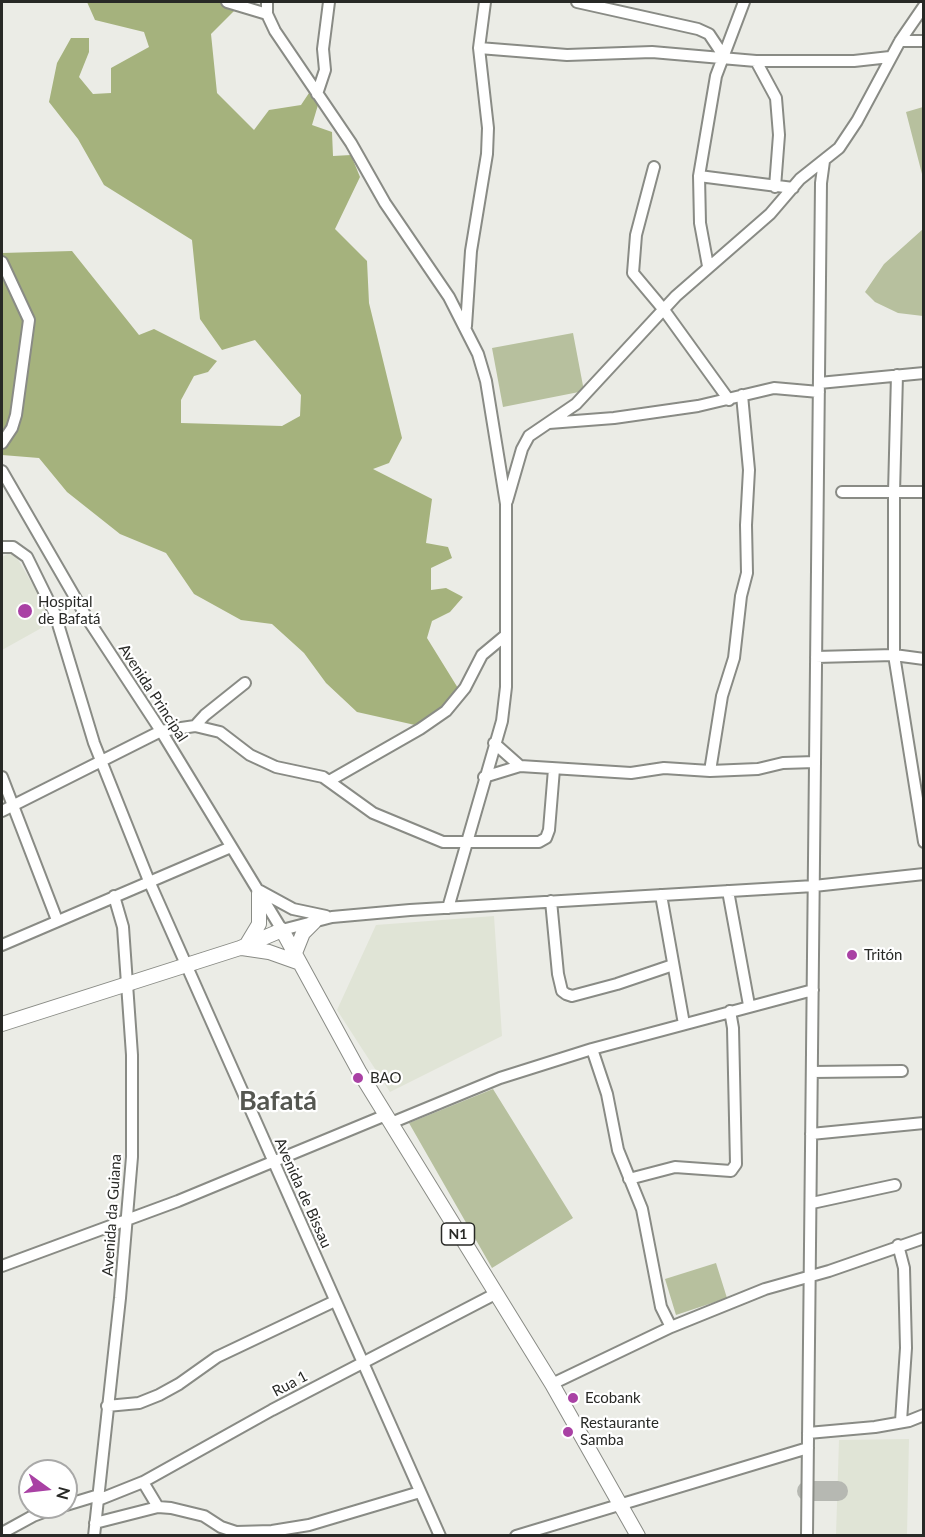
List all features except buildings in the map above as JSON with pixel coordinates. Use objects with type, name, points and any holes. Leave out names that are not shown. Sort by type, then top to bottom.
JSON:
[{"type":"main road","points":[[243,946],[259,924],[258,891]]},
{"type":"main road","points":[[243,946],[297,958],[303,933],[314,922]]},
{"type":"main road","points":[[2,1024],[243,946],[282,930]]},
{"type":"main road","name":"N1","points":[[282,930],[339,1036],[552,1384],[638,1536]]},
{"type":"street","points":[[227,2],[267,14]]},
{"type":"street","points":[[267,2],[267,14],[275,31],[351,143],[385,203],[440,282],[466,328],[486,381],[506,504],[505,708],[448,908]]},
{"type":"street","points":[[317,94],[326,70],[323,49],[329,2]]},
{"type":"street","points":[[466,328],[471,251],[482,196],[487,147],[479,48],[485,2]]},
{"type":"street","points":[[577,2],[698,29],[709,34],[722,57]]},
{"type":"street","points":[[708,266],[700,223],[699,176],[709,112],[722,57],[744,2]]},
{"type":"street","points":[[506,504],[522,449],[529,436],[576,404],[593,388],[622,353],[708,266],[770,214],[793,188],[824,161],[851,132],[890,57],[924,6]]},
{"type":"street","points":[[900,41],[924,41]]},
{"type":"street","points":[[479,48],[567,55],[652,52],[756,61],[854,61],[890,57]]},
{"type":"street","points":[[756,61],[776,98],[779,135],[775,187]]},
{"type":"street","points":[[807,1536],[819,388],[824,161]]},
{"type":"street","points":[[654,167],[636,235],[633,273],[664,310],[729,400]]},
{"type":"street","points":[[699,176],[793,188]]},
{"type":"street","points":[[2,262],[23,302],[29,320],[16,415],[12,428],[2,443]]},
{"type":"street","points":[[546,423],[614,418],[729,400],[774,388],[819,388],[897,375],[924,373]]},
{"type":"street","points":[[897,375],[894,655],[924,842]]},
{"type":"street","points":[[710,771],[722,696],[734,658],[747,573],[746,525],[749,470],[742,395]]},
{"type":"street","name":"Avenida Principal","points":[[2,471],[87,618],[161,731],[282,930]]},
{"type":"street","points":[[842,492],[924,492]]},
{"type":"street","points":[[2,495],[17,498]]},
{"type":"street","name":"Avenida de Bissau","points":[[2,547],[13,547],[27,557],[55,614],[74,683],[101,761],[150,881],[440,1536]]},
{"type":"street","points":[[329,781],[420,729],[446,711],[465,688],[482,656],[506,635]]},
{"type":"street","points":[[816,657],[894,655],[924,659]]},
{"type":"street","points":[[195,726],[205,715],[245,683]]},
{"type":"street","points":[[7,809],[161,731],[195,726],[220,732],[250,755],[276,767],[329,781],[358,803],[391,822],[443,842],[539,842],[546,838],[554,769]]},
{"type":"street","points":[[494,743],[520,766]]},
{"type":"street","points":[[484,777],[520,766],[602,773],[631,773],[664,768],[710,771],[758,769],[783,763],[815,762]]},
{"type":"street","points":[[2,777],[7,809],[57,920]]},
{"type":"street","points":[[2,945],[231,847]]},
{"type":"street","points":[[282,930],[332,917],[551,901],[814,886],[924,874]]},
{"type":"street","points":[[258,891],[292,909],[332,917]]},
{"type":"street","points":[[728,891],[749,1005]]},
{"type":"street","points":[[660,895],[684,1024]]},
{"type":"street","name":"Avenida da Guiana","points":[[94,1536],[128,1219],[133,1129],[132,1055],[123,927],[114,896]]},
{"type":"street","points":[[551,901],[558,974],[562,991],[566,994],[572,996],[617,984],[673,964]]},
{"type":"street","points":[[2,1266],[178,1201],[273,1160],[500,1078],[592,1048],[813,990]]},
{"type":"street","points":[[629,1179],[675,1167],[730,1171],[736,1164],[733,1028],[730,1011]]},
{"type":"street","points":[[592,1048],[607,1095],[618,1150],[642,1209],[661,1307],[671,1327]]},
{"type":"street","points":[[812,1072],[902,1071]]},
{"type":"street","points":[[811,1134],[924,1123]]},
{"type":"street","points":[[812,1203],[895,1185]]},
{"type":"street","points":[[552,1384],[671,1327],[781,1283],[810,1276],[924,1238]]},
{"type":"street","points":[[898,1245],[903,1268],[906,1348],[901,1421]]},
{"type":"street","name":"Rua 1","points":[[78,1501],[143,1482],[183,1458],[495,1294]]},
{"type":"street","points":[[107,1406],[139,1403],[159,1395],[180,1384],[217,1357],[335,1301]]},
{"type":"street","points":[[808,1433],[857,1430],[909,1421],[924,1415]]},
{"type":"street","points":[[516,1536],[620,1502],[808,1448]]},
{"type":"street","points":[[143,1482],[158,1507]]},
{"type":"street","points":[[95,1523],[158,1507],[194,1513],[221,1527],[249,1533],[309,1525],[420,1492]]},
{"type":"street","points":[[2,1533],[28,1519]]},
{"type":"shaded area","name":"Hospital de Bafatá","points":[[13,551],[54,621],[2,650],[2,557]]},
{"type":"shaded area","points":[[494,916],[502,1036],[390,1092],[337,1010],[376,925]]},
{"type":"shaded area","points":[[909,1439],[907,1535],[836,1535],[839,1440]]},
{"type":"green space","points":[[87,2],[231,2],[234,11],[211,34],[217,93],[254,130],[269,110],[301,105],[313,87],[321,95],[312,125],[332,132],[333,156],[351,155],[360,177],[335,229],[367,261],[369,303],[402,438],[389,463],[373,469],[432,499],[426,543],[448,547],[452,558],[431,568],[431,590],[446,588],[463,597],[450,612],[432,621],[427,638],[461,693],[446,707],[415,725],[357,712],[326,683],[304,653],[272,624],[241,620],[194,594],[166,553],[120,534],[67,492],[39,458],[2,455],[2,253],[72,251],[139,335],[154,329],[217,361],[208,372],[194,376],[181,400],[181,423],[282,426],[300,416],[301,395],[255,340],[222,350],[200,319],[192,240],[104,185],[78,139],[49,102],[57,63],[71,38],[89,38],[89,52],[79,77],[93,94],[111,93],[111,68],[149,47],[144,32],[95,20]]},
{"type":"green space","points":[[923,107],[924,174],[922,174],[906,112]]},
{"type":"green space","points":[[923,229],[923,316],[898,313],[875,302],[865,292],[884,264]]},
{"type":"green space","points":[[573,333],[584,391],[503,407],[492,348]]},
{"type":"green space","points":[[493,1089],[573,1218],[492,1268],[409,1123]]},
{"type":"green space","points":[[716,1263],[727,1298],[676,1315],[665,1279]]},
{"type":"taxiway","points":[[807,1491],[838,1491]]},
{"type":"place","name":"Hospital de Bafatá","points":[[25,611]]},
{"type":"place","name":"Tritón","points":[[852,955]]},
{"type":"place","name":"BAO","points":[[358,1078]]},
{"type":"place","name":"Ecobank","points":[[573,1398]]},
{"type":"place","name":"Restaurante Samba","points":[[568,1432]]},
{"type":"district","name":"Bafatá","points":[[278,1101]]}]
